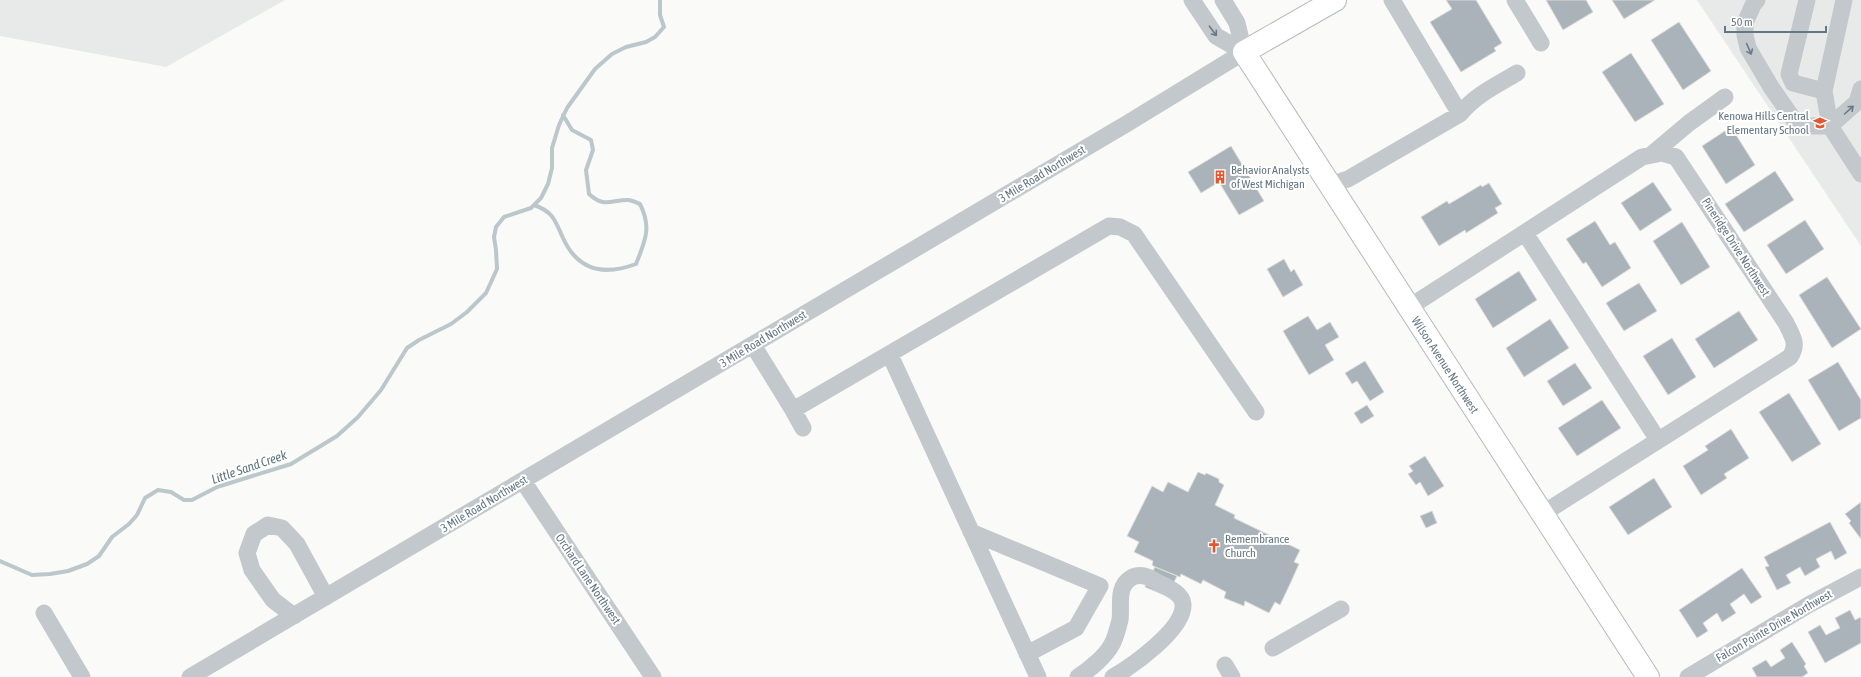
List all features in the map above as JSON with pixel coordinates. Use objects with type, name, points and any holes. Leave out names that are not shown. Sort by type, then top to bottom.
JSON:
[{"type":"main road","name":"3 Mile Road Northwest","points":[[1244,52],[1336,0]]},
{"type":"main road","name":"Wilson Avenue Northwest","points":[[1244,52],[1408,308],[1648,677]]},
{"type":"street","points":[[1192,0],[1216,36],[1244,52]]},
{"type":"street","points":[[1223,0],[1237,23],[1244,52]]},
{"type":"street","points":[[1392,0],[1460,114]]},
{"type":"street","points":[[1515,0],[1542,43]]},
{"type":"street","points":[[1756,0],[1752,5],[1745,23],[1745,35],[1748,48],[1771,87],[1794,120],[1808,126],[1830,126],[1857,102],[1861,89]]},
{"type":"street","points":[[1807,0],[1789,74],[1793,83],[1824,91]]},
{"type":"street","points":[[1844,0],[1824,91],[1830,126],[1861,174]]},
{"type":"street","name":"3 Mile Road Northwest","points":[[190,677],[1128,123],[1244,52]]},
{"type":"street","points":[[1329,185],[1348,179],[1460,114],[1480,95],[1517,73]]},
{"type":"street","points":[[1651,155],[1684,127],[1725,97]]},
{"type":"street","name":"Pineridge Drive Northwest","points":[[1408,308],[1642,157],[1662,152],[1676,157],[1786,323],[1794,339],[1795,350],[1790,358],[1542,514]]},
{"type":"street","points":[[793,410],[890,355],[1109,226],[1120,227],[1134,234],[1256,412]]},
{"type":"street","points":[[1525,233],[1658,440]]},
{"type":"street","points":[[753,345],[803,428]]},
{"type":"street","points":[[890,355],[1038,677]]},
{"type":"street","name":"Orchard Lane Northwest","points":[[523,481],[653,677]]},
{"type":"street","points":[[294,616],[273,600],[252,570],[246,553],[254,534],[268,525],[282,528],[297,544],[326,597]]},
{"type":"street","points":[[971,532],[1100,586],[1121,593]]},
{"type":"street","points":[[1078,677],[1089,671],[1112,644],[1120,620],[1121,593],[1124,584],[1130,578],[1138,575],[1147,576],[1173,591],[1180,597],[1183,604],[1179,620],[1132,666],[1113,677]]},
{"type":"street","name":"Falcon Pointe Drive Northwest","points":[[1688,677],[1810,604],[1861,577]]},
{"type":"street","points":[[1027,654],[1076,628],[1100,586]]},
{"type":"street","points":[[1273,648],[1341,609]]},
{"type":"street","points":[[44,613],[82,677]]},
{"type":"shaded area","points":[[0,0],[285,0],[166,67],[0,36]]},
{"type":"shaded area","name":"Kenowa Hills Central Elementary School","points":[[1697,0],[1861,0],[1861,246]]},
{"type":"building","points":[[1446,0],[1476,0],[1502,43],[1494,48],[1496,51],[1461,72],[1430,22],[1452,9]]},
{"type":"building","points":[[1546,0],[1586,0],[1593,12],[1563,30]]},
{"type":"building","points":[[1612,0],[1655,0],[1624,19]]},
{"type":"building","points":[[1679,22],[1711,71],[1683,90],[1651,40]]},
{"type":"building","points":[[1631,53],[1664,104],[1635,122],[1602,72]]},
{"type":"building","points":[[1731,127],[1755,165],[1726,184],[1702,146]]},
{"type":"building","name":"Behavior Analysts of West Michigan","points":[[1231,146],[1264,201],[1239,215],[1219,182],[1201,193],[1188,172]]},
{"type":"building","points":[[1775,171],[1794,200],[1744,232],[1725,204]]},
{"type":"building","points":[[1653,182],[1672,210],[1640,231],[1621,203]]},
{"type":"building","points":[[1489,183],[1502,204],[1495,208],[1498,213],[1466,233],[1465,230],[1439,246],[1421,217],[1447,201],[1449,204],[1481,185],[1482,187]]},
{"type":"building","points":[[1805,220],[1824,249],[1786,274],[1767,245]]},
{"type":"building","points":[[1595,221],[1610,245],[1615,242],[1631,268],[1602,287],[1586,262],[1583,264],[1566,239]]},
{"type":"building","points":[[1682,222],[1710,267],[1681,285],[1653,241]]},
{"type":"building","points":[[1284,259],[1291,272],[1294,269],[1303,285],[1283,297],[1267,269]]},
{"type":"building","points":[[1519,271],[1537,300],[1493,328],[1475,299]]},
{"type":"building","points":[[1827,277],[1861,329],[1832,348],[1799,295]]},
{"type":"building","points":[[1639,283],[1657,311],[1624,331],[1606,303]]},
{"type":"building","points":[[1739,311],[1758,340],[1714,368],[1695,339]]},
{"type":"building","points":[[1308,316],[1317,330],[1330,322],[1339,337],[1325,345],[1334,360],[1309,375],[1283,331]]},
{"type":"building","points":[[1550,319],[1569,348],[1524,377],[1506,348]]},
{"type":"building","points":[[1672,338],[1696,377],[1668,395],[1643,356]]},
{"type":"building","points":[[1365,361],[1384,392],[1370,401],[1357,381],[1352,384],[1345,373]]},
{"type":"building","points":[[1838,362],[1861,400],[1861,418],[1839,431],[1808,380]]},
{"type":"building","points":[[1575,363],[1592,388],[1563,406],[1547,381]]},
{"type":"building","points":[[1789,393],[1821,444],[1792,462],[1759,412]]},
{"type":"building","points":[[1602,400],[1621,428],[1577,456],[1558,428]]},
{"type":"building","points":[[1367,405],[1374,416],[1361,424],[1354,413]]},
{"type":"building","points":[[1731,429],[1749,458],[1724,474],[1727,478],[1701,495],[1683,466],[1708,450],[1705,446]]},
{"type":"building","points":[[1425,456],[1444,486],[1428,496],[1420,482],[1416,485],[1408,474],[1413,471],[1409,466]]},
{"type":"building","name":"Remembrance Church","points":[[1198,472],[1205,475],[1206,473],[1219,479],[1219,482],[1224,485],[1215,505],[1235,515],[1234,518],[1300,550],[1294,562],[1299,564],[1280,605],[1275,602],[1269,613],[1245,601],[1244,606],[1224,598],[1226,592],[1203,580],[1201,584],[1181,574],[1180,577],[1155,567],[1152,565],[1153,561],[1134,552],[1139,542],[1127,536],[1152,486],[1163,492],[1168,482],[1188,492]]},
{"type":"building","points":[[1654,478],[1672,507],[1628,535],[1609,507]]},
{"type":"building","points":[[1861,502],[1861,539],[1849,523],[1851,521],[1845,514]]},
{"type":"building","points":[[1432,511],[1437,523],[1426,528],[1420,516]]},
{"type":"building","points":[[1830,522],[1847,553],[1835,560],[1831,551],[1816,559],[1820,567],[1805,576],[1800,567],[1786,575],[1791,583],[1777,590],[1765,567],[1769,566],[1764,557]]},
{"type":"building","points":[[1155,567],[1177,576],[1167,596],[1145,587]]},
{"type":"building","points":[[1742,568],[1762,597],[1751,604],[1744,594],[1730,604],[1736,613],[1722,622],[1717,613],[1703,623],[1708,631],[1697,638],[1679,610]]},
{"type":"building","points":[[1850,610],[1855,620],[1861,617],[1861,643],[1825,663],[1808,632],[1820,625],[1826,635],[1840,628],[1835,618]]},
{"type":"building","points":[[1792,642],[1806,664],[1804,666],[1808,673],[1802,677],[1757,677],[1752,668],[1766,660],[1771,667],[1785,658],[1780,650]]},
{"type":"waterway","name":"Little Sand Creek","points":[[0,561],[32,575],[68,571],[87,564],[99,556],[112,537],[129,524],[137,515],[145,498],[158,490],[171,492],[184,500],[192,500],[217,487],[291,464],[337,436],[358,417],[381,390],[407,348],[419,340],[451,324],[467,312],[486,293],[497,269],[494,237],[496,227],[504,217],[531,208],[541,198],[548,184],[552,168],[552,148],[559,125],[567,108],[595,69],[612,54],[626,47],[646,42],[655,37],[664,27],[660,15],[660,0]]},
{"type":"waterway","points":[[534,205],[550,214],[556,222],[569,249],[576,258],[584,264],[603,270],[613,270],[636,264],[646,234],[646,220],[640,204],[628,200],[603,202],[589,194],[586,170],[593,150],[591,140],[572,130],[563,115]]},
{"type":"place","name":"Kenowa Hills Central Elementary School","points":[[1820,123]]},
{"type":"place","name":"Behavior Analysts of West Michigan","points":[[1220,177]]},
{"type":"place","name":"Remembrance Church","points":[[1214,546]]}]
